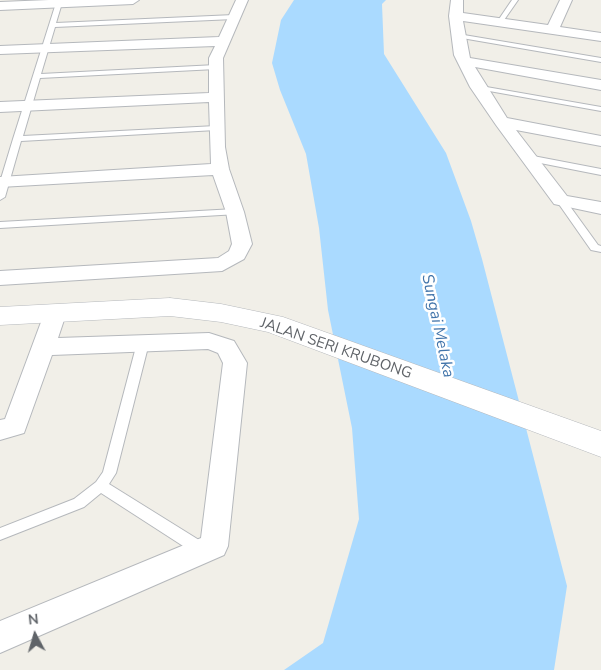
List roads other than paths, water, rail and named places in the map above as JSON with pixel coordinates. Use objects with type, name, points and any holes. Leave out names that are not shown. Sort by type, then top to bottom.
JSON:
[{"type":"street","points":[[2,10],[59,3],[133,0]]},
{"type":"street","points":[[0,278],[222,264],[237,255],[242,244],[235,212],[220,169],[216,128],[216,58],[242,0]]},
{"type":"street","points":[[456,0],[458,36],[464,61],[478,87],[502,122],[561,200],[601,208]]},
{"type":"street","points":[[552,30],[566,0]]},
{"type":"street","points":[[456,16],[601,37]]},
{"type":"street","points":[[0,50],[224,41]]},
{"type":"street","points":[[464,61],[601,84]]},
{"type":"street","points":[[0,108],[216,97]]},
{"type":"street","points":[[502,122],[601,141]]},
{"type":"street","points":[[2,187],[220,169]]},
{"type":"street","name":"JALAN SERI KRUBONG","points":[[0,316],[170,307],[221,313],[273,324],[601,444]]},
{"type":"street","points":[[0,430],[15,426],[55,314]]},
{"type":"street","points":[[0,636],[214,546],[236,363],[226,347],[209,341],[43,347]]},
{"type":"lane","points":[[500,22],[515,0]]},
{"type":"lane","points":[[2,187],[38,76],[59,3]]},
{"type":"lane","points":[[53,24],[234,17]]},
{"type":"lane","points":[[458,36],[601,60]]},
{"type":"lane","points":[[38,76],[216,67]]},
{"type":"lane","points":[[478,87],[601,109]]},
{"type":"lane","points":[[17,139],[216,128]]},
{"type":"lane","points":[[528,158],[601,172]]},
{"type":"lane","points":[[561,200],[595,248],[601,249]]},
{"type":"lane","points":[[0,226],[235,212]]},
{"type":"lane","points":[[0,534],[79,503],[101,486],[108,473],[143,343]]},
{"type":"lane","points":[[101,486],[204,551]]},
{"type":"water","name":"Sungai Melaka","points":[[294,0],[386,0],[382,4],[384,54],[446,153],[471,221],[482,259],[567,586],[554,670],[284,670],[323,643],[359,519],[352,428],[328,310],[319,228],[306,154],[280,90],[272,63],[281,20]]}]
